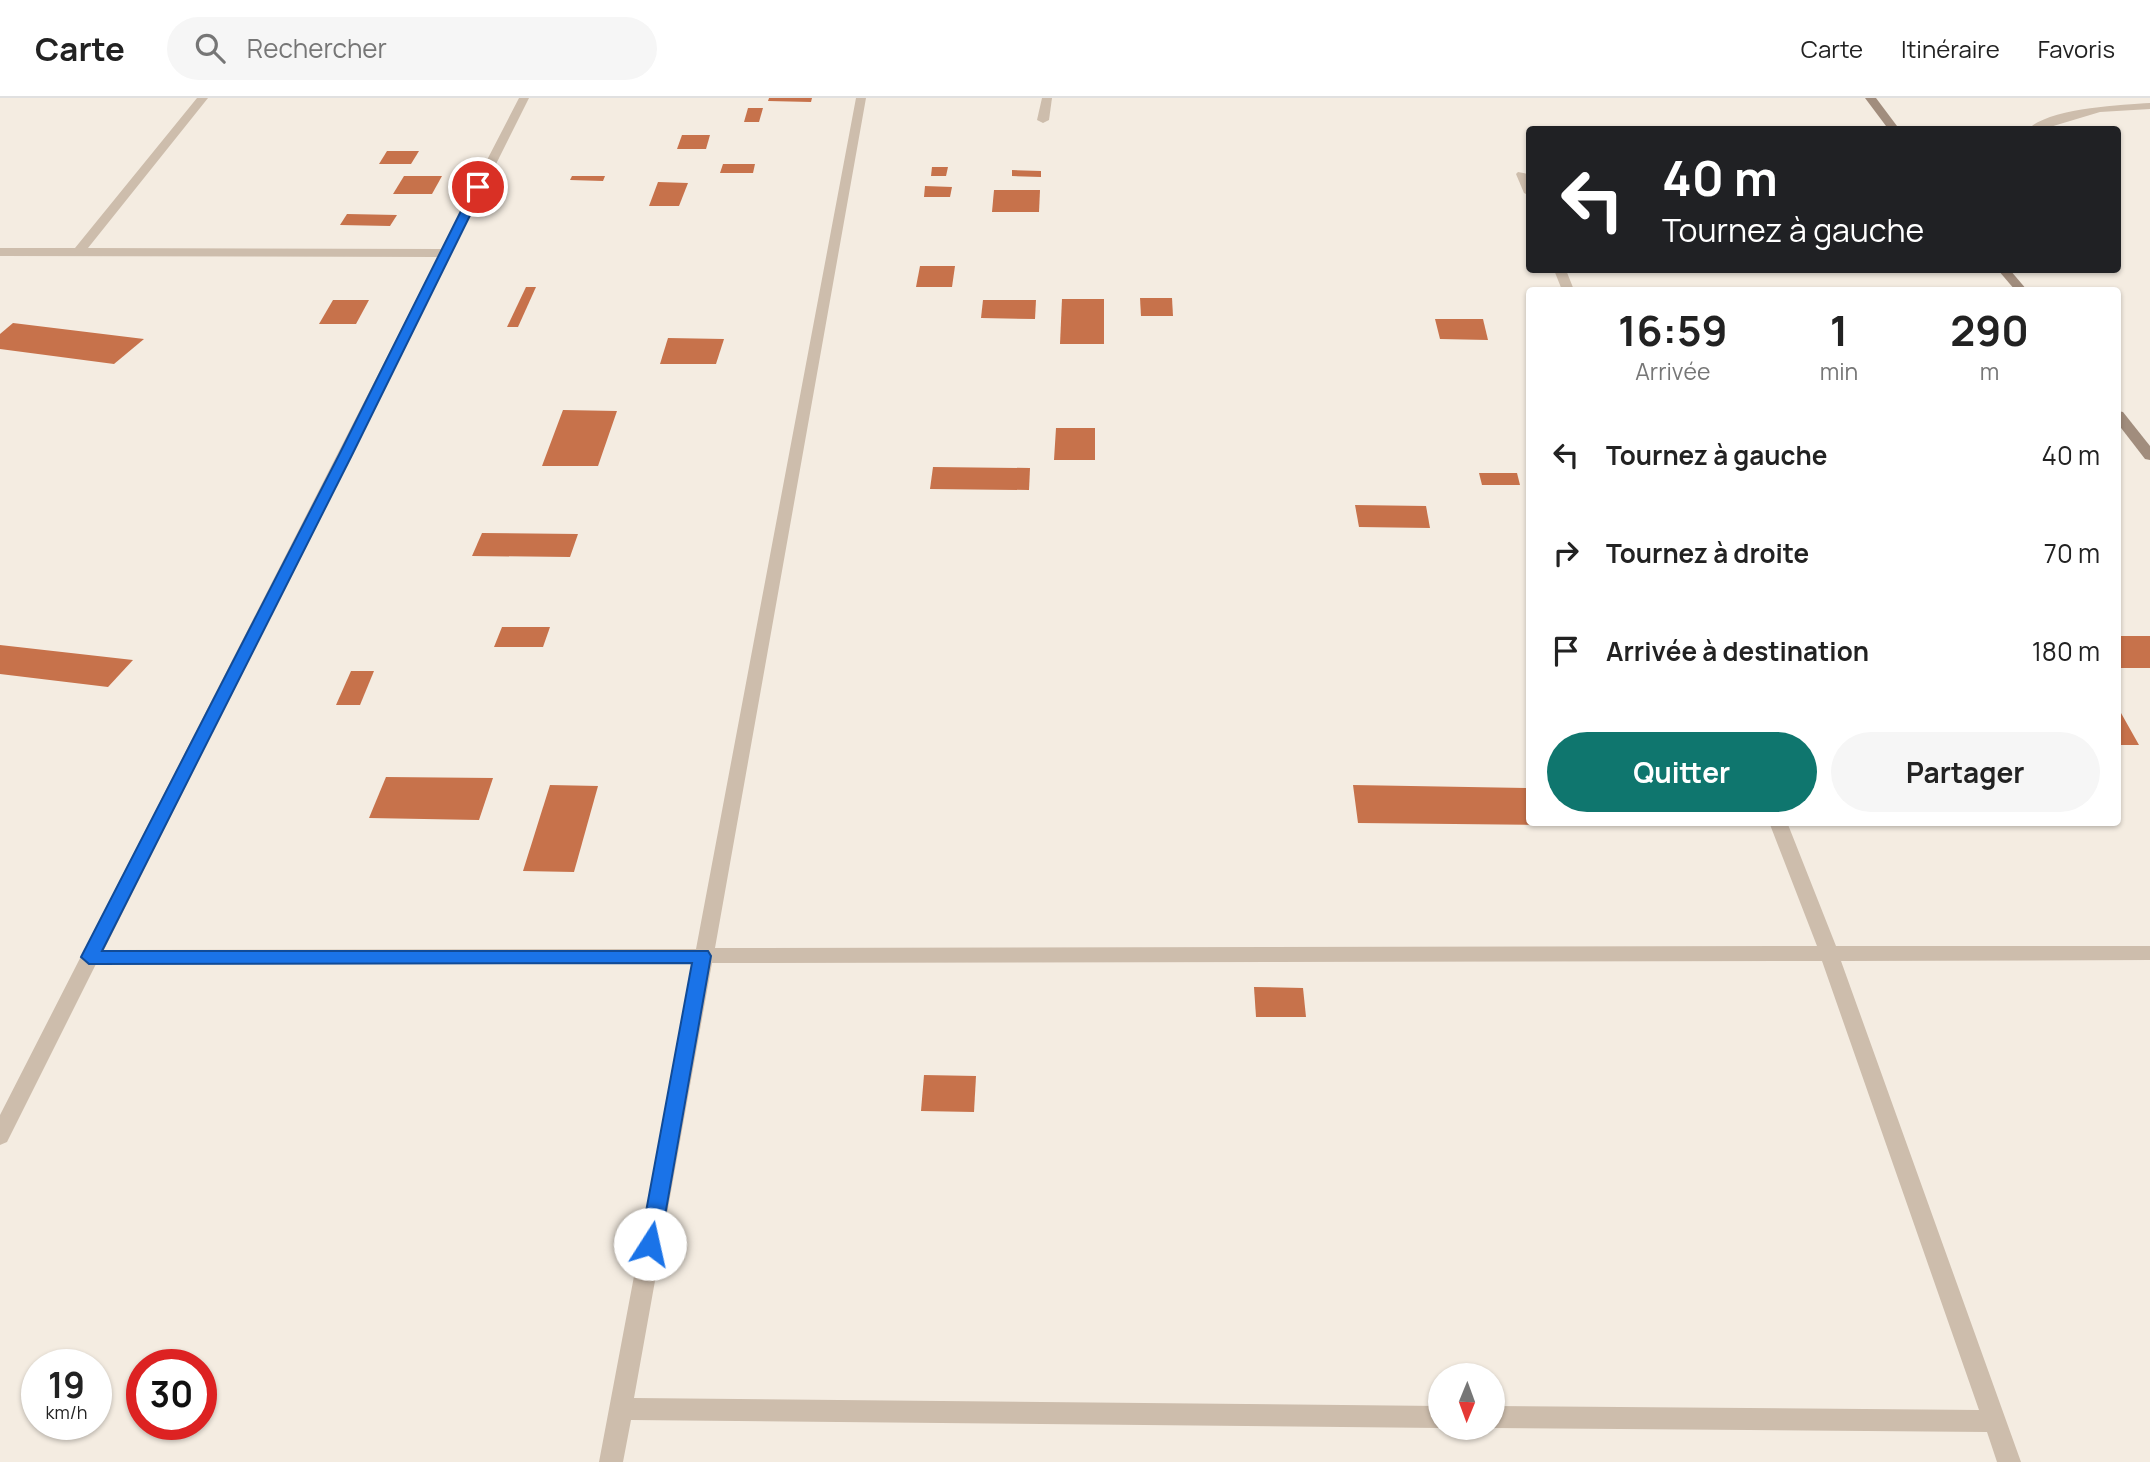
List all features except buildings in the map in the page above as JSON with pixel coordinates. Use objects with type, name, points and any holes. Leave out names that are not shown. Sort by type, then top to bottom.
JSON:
[{"type":"main road","points":[[1870,98],[1892,126]]},
{"type":"main road","points":[[2007,273],[2018,287]]},
{"type":"main road","points":[[2121,419],[2150,456]]},
{"type":"street","points":[[79,252],[203,98]]},
{"type":"street","points":[[0,1136],[524,98]]},
{"type":"street","points":[[611,1462],[861,98]]},
{"type":"street","points":[[1044,120],[1047,98]]},
{"type":"street","points":[[2037,126],[2100,109],[2150,106]]},
{"type":"street","points":[[1522,174],[1526,183]]},
{"type":"street","points":[[0,252],[444,253]]},
{"type":"street","points":[[1780,826],[1829,953],[2009,1462]]},
{"type":"street","points":[[89,957],[2150,953]]},
{"type":"street","points":[[620,1409],[1428,1416]]},
{"type":"street","points":[[1505,1417],[1995,1421]]},
{"type":"route","points":[[478,187],[346,455],[89,957],[702,956],[650,1244]]}]
